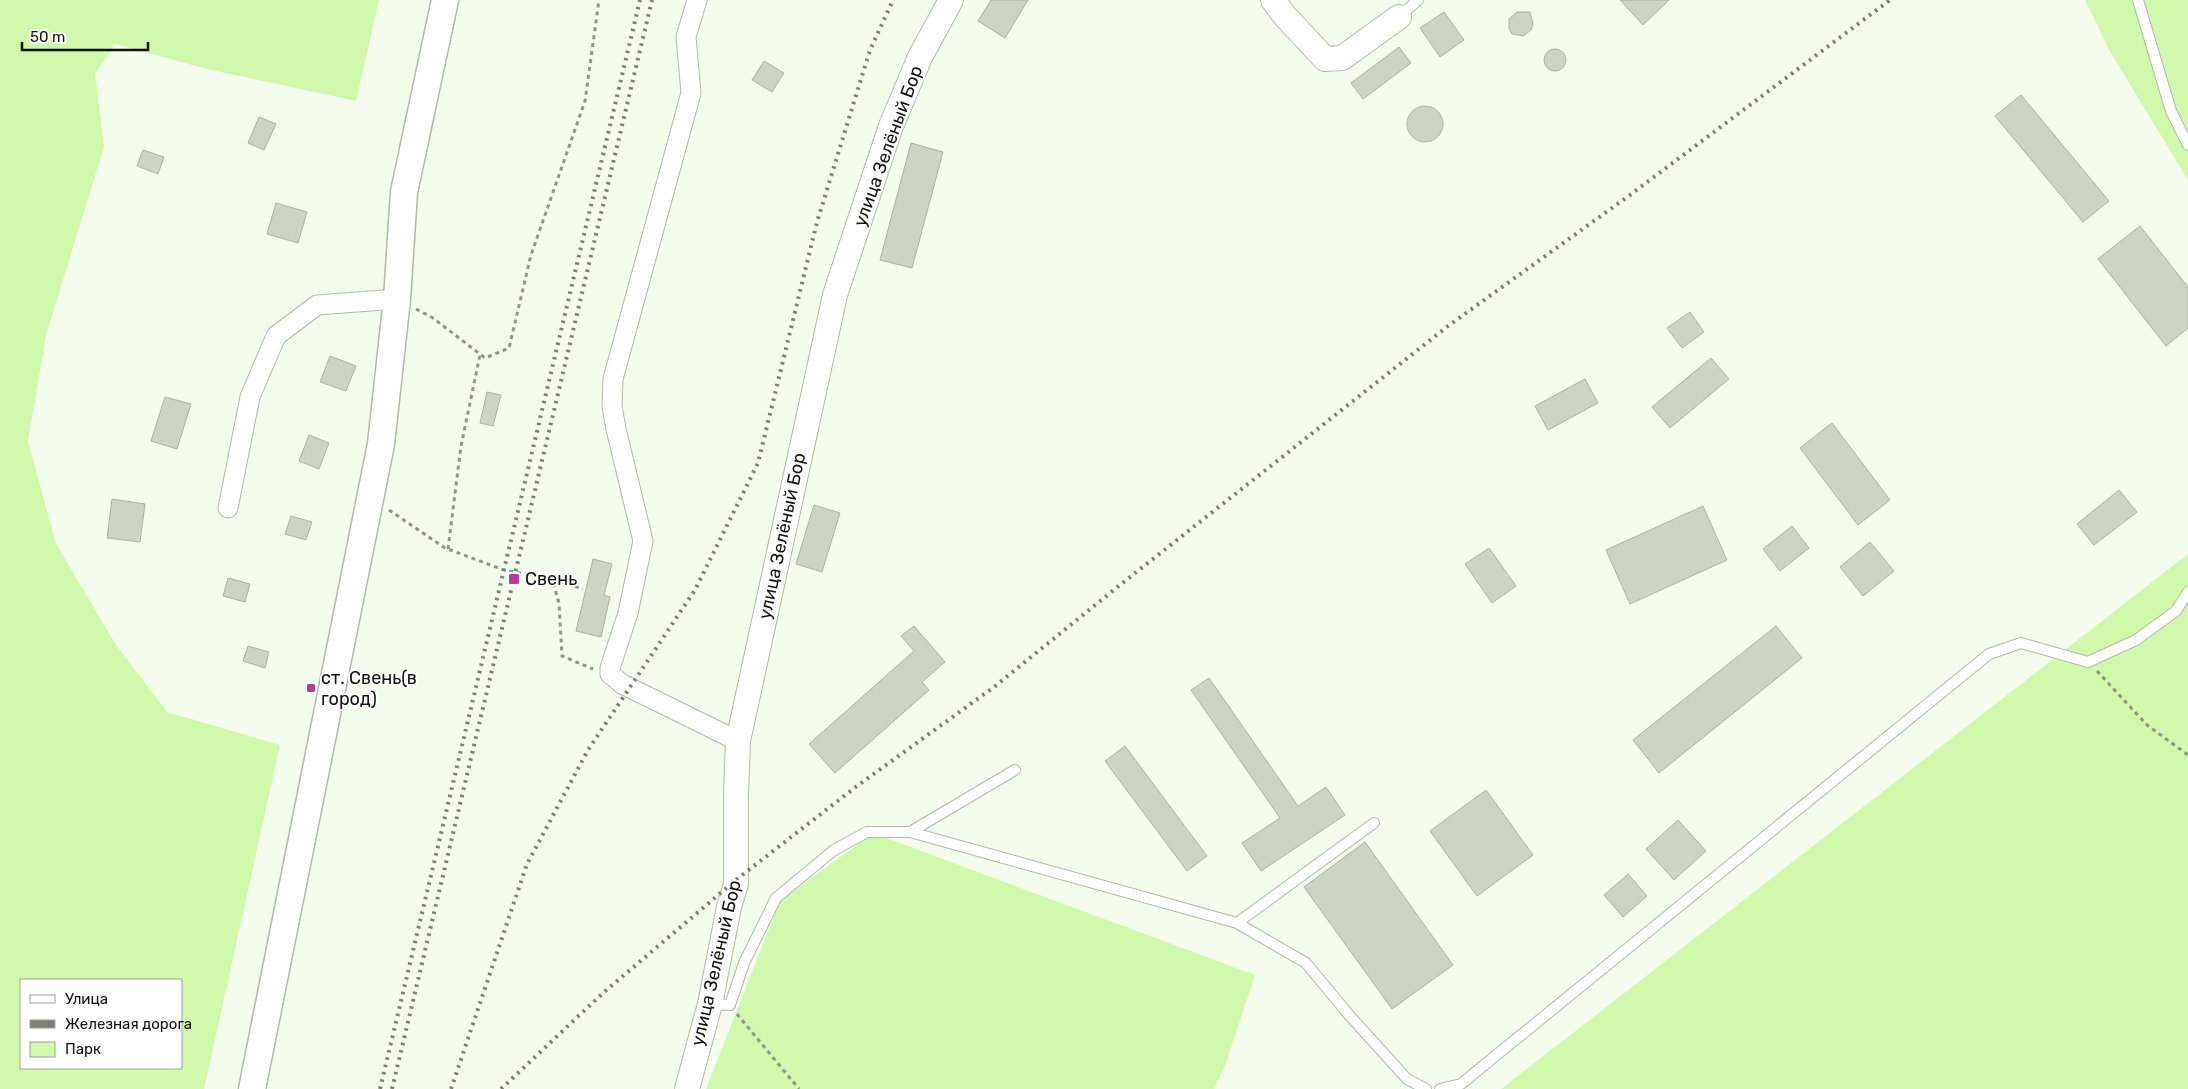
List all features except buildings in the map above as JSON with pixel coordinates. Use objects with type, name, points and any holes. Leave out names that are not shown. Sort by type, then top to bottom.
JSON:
[{"type":"main road","points":[[252,1089],[381,444],[396,299],[404,192],[445,0]]},
{"type":"street","points":[[697,0],[686,37],[691,93],[613,379],[612,406],[616,429],[643,541],[628,613],[610,668],[610,674],[614,679],[738,741]]},
{"type":"street","name":"улица Зелёный Бор","points":[[687,1089],[720,1005],[729,907],[737,879],[736,794],[738,741],[835,295],[891,126],[920,57],[951,0]]},
{"type":"street","points":[[1273,0],[1285,16],[1325,59],[1342,58],[1400,17]]},
{"type":"street","points":[[228,508],[250,396],[276,336],[317,305],[396,299]]},
{"type":"lane","points":[[1400,17],[1418,0]]},
{"type":"lane","points":[[2138,0],[2171,111],[2188,146]]},
{"type":"lane","points":[[1440,1089],[1461,1084],[1989,654],[2021,643],[2088,662],[2136,640],[2176,611],[2188,592]]},
{"type":"lane","points":[[910,832],[1015,770]]},
{"type":"lane","points":[[1237,923],[1374,822]]},
{"type":"lane","points":[[720,1005],[744,963],[776,898],[834,850],[867,832],[910,832],[1237,923],[1306,963],[1349,1015],[1407,1079],[1426,1089]]},
{"type":"path","points":[[396,299],[433,318],[485,358],[509,348],[531,255],[585,101],[599,0]]},
{"type":"path","points":[[448,549],[461,446],[481,355]]},
{"type":"path","points":[[382,505],[448,549],[504,570],[552,579],[583,589]]},
{"type":"path","points":[[552,579],[560,603],[562,656],[614,679]]},
{"type":"path","points":[[2088,662],[2146,725],[2188,755]]},
{"type":"path","points":[[720,1005],[799,1089]]},
{"type":"green space","points":[[0,0],[379,0],[356,101],[207,69],[115,44],[95,74],[104,147],[46,335],[28,442],[56,544],[116,645],[167,712],[280,745],[204,1089],[0,1089]]},
{"type":"green space","points":[[2085,0],[2188,0],[2188,180],[2109,50]]},
{"type":"green space","points":[[2188,554],[2188,1089],[1501,1089]]},
{"type":"green space","points":[[873,833],[1255,975],[1225,1066],[1214,1089],[706,1089],[780,901]]},
{"type":"railway","points":[[380,1089],[640,0]]},
{"type":"railway","points":[[392,1089],[652,0]]},
{"type":"railway","points":[[451,1089],[527,864],[588,750],[695,590],[758,463],[817,222],[870,50],[893,0]]},
{"type":"railway","points":[[501,1089],[603,993],[737,879],[857,786],[994,687],[1448,326],[1630,195],[1890,0]]},
{"type":"place","name":"Свень","points":[[514,579]]},
{"type":"place","name":"ст. Свень(в город)","points":[[311,688]]}]
